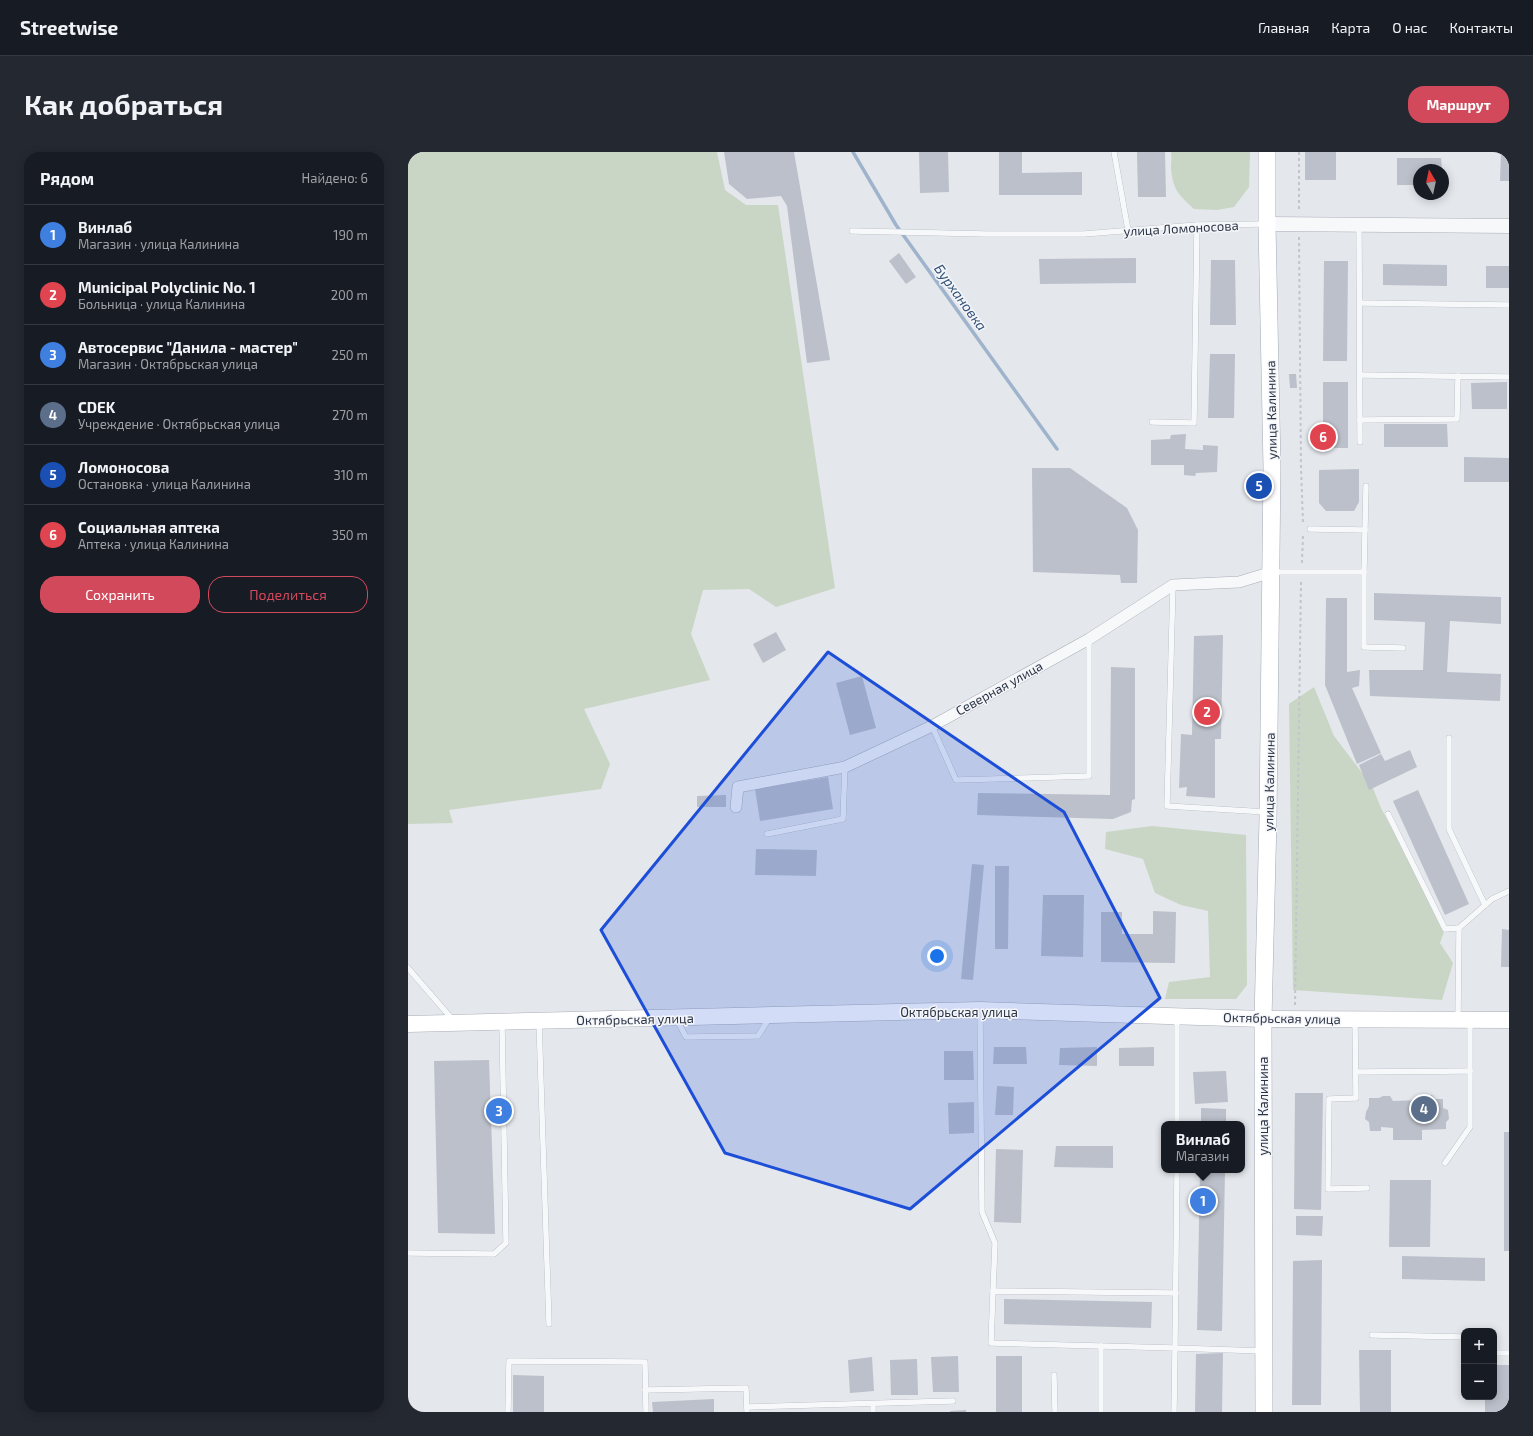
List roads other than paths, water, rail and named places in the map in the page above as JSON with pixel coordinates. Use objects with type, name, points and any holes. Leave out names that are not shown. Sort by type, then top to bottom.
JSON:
[{"type":"main road","name":"улица Калинина","points":[[1264,1412],[1262,1019],[1268,812],[1272,572],[1272,467],[1267,152]]},
{"type":"main road","name":"Октябрьская улица","points":[[408,1024],[980,1010],[1262,1019],[1509,1020]]},
{"type":"street","name":"улица Ломоносова","points":[[1267,224],[1509,226]]},
{"type":"street","points":[[1173,585],[1239,582],[1272,572]]},
{"type":"street","name":"Северная улица","points":[[736,807],[738,787],[845,767],[932,726],[1089,639],[1173,585]]},
{"type":"lane","points":[[1114,152],[1128,230]]},
{"type":"lane","name":"улица Ломоносова","points":[[852,231],[1084,234],[1198,225],[1267,224]]},
{"type":"lane","points":[[1152,422],[1194,423],[1198,225]]},
{"type":"lane","points":[[1359,225],[1360,442]]},
{"type":"lane","points":[[1360,303],[1509,305]]},
{"type":"lane","points":[[1360,375],[1509,376]]},
{"type":"lane","points":[[1360,420],[1457,419],[1458,376]]},
{"type":"lane","points":[[1366,486],[1364,647],[1403,648]]},
{"type":"lane","points":[[1310,529],[1365,530]]},
{"type":"lane","points":[[1272,572],[1364,572]]},
{"type":"lane","points":[[1173,585],[1167,806],[1268,812]]},
{"type":"lane","points":[[932,726],[956,780],[1089,776],[1089,639]]},
{"type":"lane","points":[[1449,738],[1449,829],[1485,905]]},
{"type":"lane","points":[[767,834],[843,819],[845,767]]},
{"type":"lane","points":[[1388,814],[1445,929],[1459,928],[1492,899],[1509,891]]},
{"type":"lane","points":[[1445,1163],[1470,1127],[1470,1070],[1464,1020],[1459,928]]},
{"type":"lane","points":[[408,968],[455,1023]]},
{"type":"lane","points":[[980,1010],[982,1212],[995,1243],[991,1343],[1264,1351]]},
{"type":"lane","points":[[1177,1017],[1177,1121]]},
{"type":"lane","points":[[1355,1019],[1356,1098],[1329,1099],[1328,1189],[1367,1188]]},
{"type":"lane","points":[[539,1021],[549,1324]]},
{"type":"lane","points":[[408,1252],[494,1254],[506,1243],[502,1022]]},
{"type":"lane","points":[[1356,1072],[1470,1070]]},
{"type":"lane","points":[[1174,1412],[1177,1173]]},
{"type":"lane","points":[[993,1291],[1176,1293]]},
{"type":"lane","points":[[1372,1335],[1461,1337]]},
{"type":"lane","points":[[1101,1346],[1101,1412]]},
{"type":"lane","points":[[1497,1353],[1509,1353]]},
{"type":"lane","points":[[508,1412],[509,1361],[645,1362],[646,1412]]},
{"type":"lane","points":[[1054,1375],[1055,1412]]},
{"type":"lane","points":[[646,1390],[746,1388],[747,1410],[952,1401]]},
{"type":"lane","points":[[873,1404],[873,1412]]},
{"type":"waterway","name":"Бурхановка","points":[[853,152],[896,225],[1057,449]]},
{"type":"place","name":"Социальная аптека","points":[[1323,437]]},
{"type":"place","name":"Ломоносова","points":[[1259,486]]},
{"type":"place","name":"Municipal Polyclinic No. 1","points":[[1207,712]]},
{"type":"place","name":"CDEK","points":[[1424,1109]]},
{"type":"place","name":"Автосервис \"Данила - мастер\"","points":[[499,1111]]},
{"type":"place","name":"Винлаб","points":[[1203,1201]]}]
